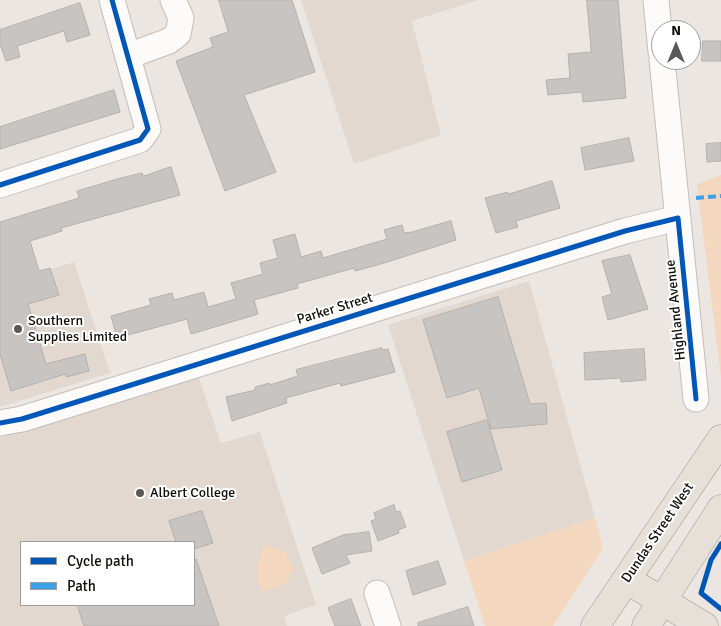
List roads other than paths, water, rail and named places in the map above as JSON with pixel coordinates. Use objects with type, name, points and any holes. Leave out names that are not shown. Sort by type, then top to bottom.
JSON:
[{"type":"main road","name":"Dundas Street West","points":[[603,615],[721,439]]},
{"type":"main road","points":[[603,615],[647,626],[721,509]]},
{"type":"main road","points":[[627,580],[704,626]]},
{"type":"street","points":[[0,185],[140,140],[148,129],[112,0]]},
{"type":"street","points":[[128,56],[169,41],[178,34],[181,18],[173,0]]},
{"type":"street","points":[[656,0],[658,20]]},
{"type":"street","name":"Highland Avenue","points":[[663,70],[696,399]]},
{"type":"street","name":"Parker Street","points":[[0,423],[22,419],[624,231],[678,218]]},
{"type":"street","points":[[377,593],[388,626]]},
{"type":"place","name":"Southern Supplies Limited","points":[[18,329]]},
{"type":"place","name":"Albert College","points":[[140,493]]}]
